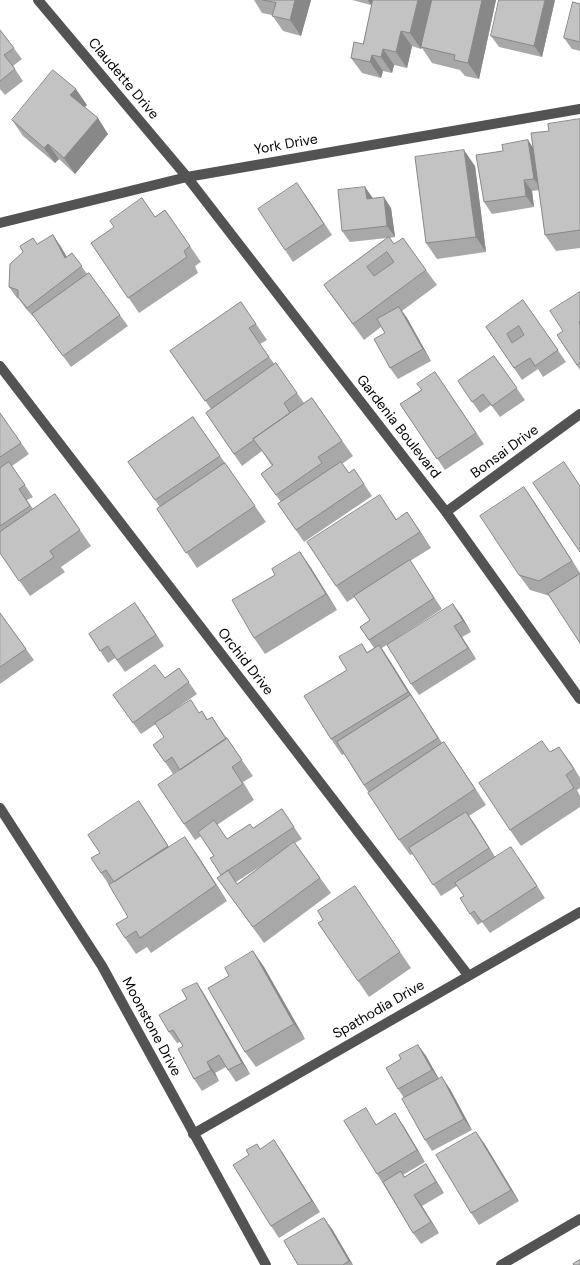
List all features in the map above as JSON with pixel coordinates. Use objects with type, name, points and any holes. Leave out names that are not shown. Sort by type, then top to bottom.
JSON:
[{"type":"street","name":"Claudette Drive","points":[[38,0],[187,176]]},
{"type":"street","name":"York Drive","points":[[0,223],[187,176],[580,109]]},
{"type":"street","name":"Gardenia Boulevard","points":[[187,176],[446,512],[580,699]]},
{"type":"street","name":"Orchid Drive","points":[[1,368],[468,975]]},
{"type":"street","name":"Bonsai Drive","points":[[446,512],[580,414]]},
{"type":"street","name":"Moonstone Drive","points":[[0,808],[102,966],[266,1265]]},
{"type":"street","name":"Spathodia Drive","points":[[193,1134],[580,912]]},
{"type":"street","points":[[501,1265],[580,1218]]},
{"type":"building","points":[[263,0],[295,0],[290,20],[272,16],[276,3]]},
{"type":"building","points":[[373,0],[418,0],[410,33],[401,31],[396,52],[383,49],[381,57],[372,55],[370,62],[351,58],[354,42],[363,44]]},
{"type":"building","points":[[432,0],[482,0],[468,63],[454,60],[455,55],[421,47]]},
{"type":"building","points":[[499,0],[545,0],[534,46],[491,36]]},
{"type":"building","points":[[573,2],[580,4],[580,42],[564,38]]},
{"type":"building","points":[[0,30],[14,48],[4,55],[15,69],[0,81]]},
{"type":"building","points":[[53,70],[76,89],[70,95],[98,118],[64,158],[48,144],[44,148],[12,120]]},
{"type":"building","points":[[580,119],[580,230],[545,235],[531,133],[549,131],[548,124]]},
{"type":"building","points":[[528,140],[534,179],[524,180],[526,196],[484,202],[476,155],[503,151],[502,145]]},
{"type":"building","points":[[464,150],[476,237],[426,243],[415,157]]},
{"type":"building","points":[[297,183],[324,224],[285,250],[258,209]]},
{"type":"building","points":[[365,187],[367,199],[384,197],[387,226],[342,231],[338,190]]},
{"type":"building","points":[[142,198],[155,217],[165,210],[190,246],[184,251],[187,257],[128,298],[91,243],[114,227],[110,221]]},
{"type":"building","points":[[53,235],[65,258],[72,253],[82,266],[27,308],[18,297],[18,290],[9,287],[10,264],[23,252],[20,246],[33,238],[37,244]]},
{"type":"building","points":[[389,237],[394,244],[403,238],[426,270],[353,324],[324,285]],"holes":[[[387,252],[394,262],[374,276],[367,267]]]},
{"type":"building","points":[[89,273],[120,315],[63,356],[32,314]]},
{"type":"building","points":[[580,292],[580,363],[577,365],[557,335],[563,331],[550,311]]},
{"type":"building","points":[[523,300],[558,350],[535,366],[530,358],[514,368],[486,327]],"holes":[[[519,326],[524,335],[512,343],[507,334]]]},
{"type":"building","points":[[241,302],[256,324],[249,328],[269,357],[205,401],[170,351]]},
{"type":"building","points":[[399,307],[423,349],[390,368],[374,339],[385,333],[377,319]]},
{"type":"building","points":[[494,356],[517,388],[492,406],[483,394],[472,402],[458,381]]},
{"type":"building","points":[[276,363],[297,393],[284,403],[290,413],[234,454],[206,413]]},
{"type":"building","points":[[435,372],[476,433],[437,459],[400,404],[422,390],[417,384]]},
{"type":"building","points":[[312,398],[342,441],[318,457],[322,463],[276,495],[261,474],[273,465],[253,439]]},
{"type":"building","points":[[0,413],[21,443],[0,457]]},
{"type":"building","points":[[193,417],[220,456],[155,500],[128,462]]},
{"type":"building","points":[[9,462],[25,485],[19,489],[30,506],[0,526],[0,468]]},
{"type":"building","points":[[341,462],[349,473],[354,469],[364,484],[296,530],[278,504]]},
{"type":"building","points":[[564,462],[580,486],[580,552],[533,483]]},
{"type":"building","points":[[225,463],[255,506],[186,553],[157,509]]},
{"type":"building","points":[[524,487],[572,561],[539,581],[519,575],[480,516]]},
{"type":"building","points":[[55,494],[80,530],[50,551],[54,557],[19,581],[0,553],[0,532]]},
{"type":"building","points":[[380,495],[396,520],[407,512],[420,532],[336,586],[307,542]]},
{"type":"building","points":[[300,552],[326,594],[254,638],[232,600],[275,575],[272,569]]},
{"type":"building","points":[[410,560],[434,598],[369,640],[360,627],[370,620],[354,596]]},
{"type":"building","points":[[580,574],[580,643],[548,594]]},
{"type":"building","points":[[135,603],[156,635],[117,660],[108,646],[100,651],[89,634]]},
{"type":"building","points":[[453,604],[463,621],[454,626],[468,648],[411,684],[387,645]]},
{"type":"building","points":[[0,613],[26,649],[0,667]]},
{"type":"building","points":[[362,644],[367,653],[379,645],[408,692],[331,739],[304,696],[347,670],[339,657]]},
{"type":"building","points":[[155,665],[165,678],[179,668],[189,682],[133,723],[113,695]]},
{"type":"building","points":[[411,695],[438,738],[364,785],[337,742]]},
{"type":"building","points":[[191,700],[199,713],[202,711],[207,720],[212,717],[226,739],[180,770],[172,757],[165,762],[153,745],[164,737],[155,723]]},
{"type":"building","points":[[227,738],[242,760],[232,767],[243,784],[184,824],[158,785]]},
{"type":"building","points":[[542,741],[550,752],[559,747],[574,769],[566,775],[574,788],[510,830],[479,783]]},
{"type":"building","points":[[444,742],[475,789],[399,840],[368,793]]},
{"type":"building","points":[[139,801],[168,846],[114,882],[106,870],[101,873],[91,858],[100,853],[88,835]]},
{"type":"building","points":[[282,809],[294,827],[221,875],[210,858],[214,856],[198,832],[214,820],[227,839],[250,824],[253,828]]},
{"type":"building","points":[[466,812],[489,848],[433,885],[409,848]]},
{"type":"building","points":[[185,837],[216,885],[140,938],[136,931],[125,938],[116,924],[128,917],[109,885]]},
{"type":"building","points":[[294,842],[320,878],[253,927],[217,878],[228,870],[237,884]]},
{"type":"building","points":[[511,847],[537,886],[482,922],[474,911],[470,914],[460,898],[464,896],[455,883]]},
{"type":"building","points":[[355,886],[400,952],[358,981],[318,923],[323,920],[318,911]]},
{"type":"building","points":[[253,951],[294,1024],[245,1052],[208,988],[229,976],[225,968]]},
{"type":"building","points":[[197,983],[242,1063],[228,1070],[219,1055],[207,1062],[211,1070],[194,1079],[178,1049],[183,1046],[173,1030],[169,1032],[159,1015],[187,999],[182,990]]},
{"type":"building","points":[[418,1045],[432,1070],[398,1089],[386,1068],[401,1059],[399,1055]]},
{"type":"building","points":[[442,1077],[464,1119],[425,1140],[402,1099]]},
{"type":"building","points":[[366,1108],[376,1125],[395,1113],[417,1150],[377,1174],[344,1121]]},
{"type":"building","points":[[476,1132],[511,1190],[471,1213],[436,1155]]},
{"type":"building","points":[[274,1140],[312,1201],[271,1226],[233,1165],[249,1155],[246,1150],[257,1144],[260,1149]]},
{"type":"building","points":[[426,1164],[436,1182],[414,1195],[431,1222],[413,1233],[383,1182],[401,1171],[404,1177]]},
{"type":"building","points":[[324,1218],[349,1261],[343,1265],[298,1265],[284,1241]]},
{"type":"building","points":[[580,1260],[580,1265],[573,1264]]}]
